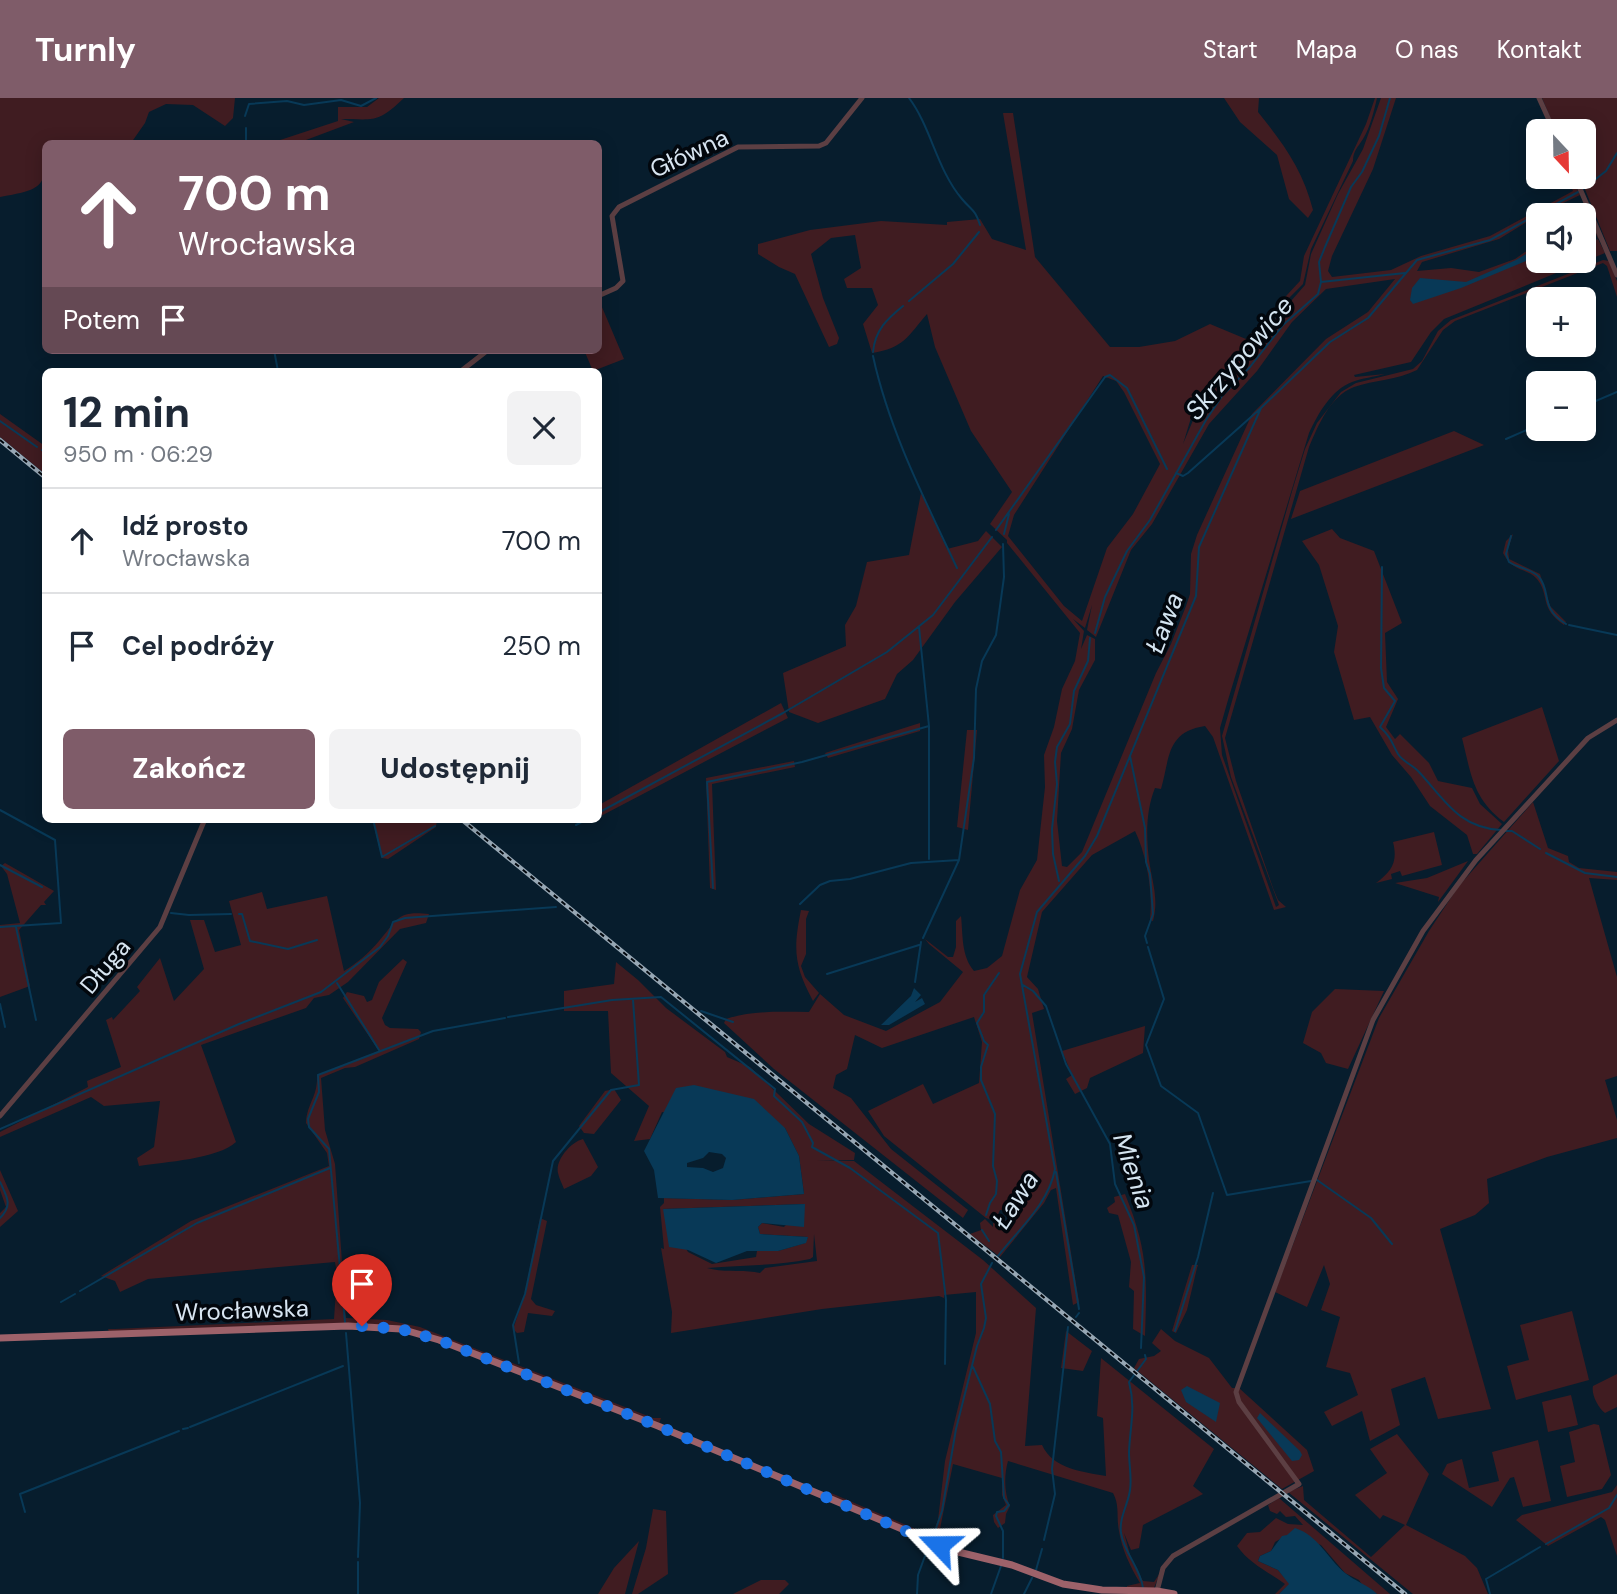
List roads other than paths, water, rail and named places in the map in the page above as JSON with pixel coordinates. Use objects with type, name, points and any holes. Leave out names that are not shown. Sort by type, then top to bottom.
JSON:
[{"type":"main road","name":"Wrocławska","points":[[0,1338],[383,1326],[422,1334],[519,1371],[930,1541],[1012,1565],[1057,1583],[1102,1590],[1174,1594]]},
{"type":"street","name":"Główna","points":[[602,294],[616,288],[623,281],[612,216],[619,207],[738,147],[823,145],[833,138],[843,120],[862,98]]},
{"type":"street","points":[[1539,98],[1549,119]]},
{"type":"street","points":[[1581,189],[1617,275]]},
{"type":"street","points":[[465,368],[483,354]]},
{"type":"street","points":[[1157,1591],[1163,1568],[1173,1556],[1299,1484],[1239,1402],[1236,1392],[1373,1020],[1394,979],[1455,887],[1506,826],[1588,738],[1617,720]]},
{"type":"street","name":"Długa","points":[[0,1116],[160,927],[203,823]]},
{"type":"water","points":[[1526,254],[1526,261],[1461,288],[1413,304],[1410,300],[1412,288],[1420,278],[1466,282]]},
{"type":"water","points":[[914,988],[921,995],[915,1002],[922,998],[925,1004],[889,1025],[881,1025],[911,996]]},
{"type":"water","points":[[694,1085],[754,1099],[785,1128],[799,1156],[804,1194],[732,1200],[658,1198],[654,1170],[644,1151],[676,1088]],"holes":[[[709,1152],[722,1154],[726,1158],[723,1168],[713,1172],[687,1167],[687,1163],[703,1158]]]},
{"type":"water","points":[[805,1204],[804,1227],[762,1223],[758,1227],[760,1234],[808,1237],[806,1243],[778,1251],[747,1251],[716,1263],[688,1250],[669,1247],[663,1209]]},
{"type":"water","points":[[1187,1386],[1220,1403],[1216,1422],[1186,1402],[1181,1390]]},
{"type":"water","points":[[1260,1413],[1300,1451],[1302,1455],[1299,1460],[1292,1461],[1257,1418]]},
{"type":"water","points":[[1295,1528],[1317,1542],[1345,1573],[1377,1594],[1279,1594],[1289,1584],[1278,1570],[1258,1561],[1260,1556],[1271,1551],[1282,1536]]},
{"type":"waterway","name":"Skrzypowice","points":[[245,116],[249,104],[287,101],[304,105],[341,100],[361,106],[376,98]]},
{"type":"waterway","points":[[909,98],[917,109],[953,188],[975,213],[980,225]]},
{"type":"waterway","name":"Skrzypowice","points":[[1095,633],[1105,597],[1127,551],[1150,520],[1206,420],[1222,396],[1250,367],[1283,325],[1318,294],[1321,282],[1319,262],[1351,187],[1362,172],[1379,136],[1390,98]]},
{"type":"waterway","name":"Skrzypowice","points":[[246,128],[246,140]]},
{"type":"waterway","name":"Ława","points":[[1596,179],[1606,171],[1617,153]]},
{"type":"waterway","name":"Ława","points":[[998,1256],[1040,1204],[1047,1193],[1055,1169],[1020,974],[1037,912],[1085,856],[1097,836],[1196,596],[1199,547],[1261,408],[1330,342],[1368,318],[1417,260],[1490,240],[1578,192]]},
{"type":"waterway","points":[[909,301],[953,264],[979,232]]},
{"type":"waterway","points":[[1321,282],[1405,273]]},
{"type":"waterway","points":[[873,352],[876,337],[883,326],[903,306]]},
{"type":"waterway","name":"Skrzypowice","points":[[275,354],[277,368]]},
{"type":"waterway","points":[[873,356],[898,438],[957,568]]},
{"type":"waterway","points":[[996,530],[1105,377],[1110,375],[1127,388],[1167,469]]},
{"type":"waterway","points":[[1596,401],[1617,392]]},
{"type":"waterway","points":[[1176,473],[1183,476],[1188,473],[1260,409]]},
{"type":"waterway","points":[[0,421],[37,447]]},
{"type":"waterway","points":[[1506,439],[1526,430]]},
{"type":"waterway","points":[[1004,534],[1009,514]]},
{"type":"waterway","points":[[1511,536],[1506,554],[1509,562],[1539,577],[1552,612],[1566,624]]},
{"type":"waterway","points":[[602,811],[783,713],[887,652],[933,615],[992,537]]},
{"type":"waterway","points":[[800,904],[820,885],[830,881],[850,879],[911,863],[959,860],[974,758],[976,689],[982,661],[996,635],[1004,577],[1003,544]]},
{"type":"waterway","points":[[1382,567],[1381,668],[1384,688],[1395,701],[1380,727],[1400,757],[1417,770],[1454,811],[1474,824],[1501,830]]},
{"type":"waterway","points":[[1569,625],[1617,635]]},
{"type":"waterway","points":[[919,627],[929,726],[929,859]]},
{"type":"waterway","name":"Skrzypowice","points":[[1059,881],[1053,854],[1052,829],[1057,784],[1055,762],[1057,747],[1070,724],[1074,691],[1088,661],[1090,638]]},
{"type":"waterway","points":[[713,888],[707,782],[802,762],[929,726]]},
{"type":"waterway","points":[[1130,756],[1145,828],[1146,862],[1150,874],[1153,914],[1145,936],[1147,943]]},
{"type":"waterway","points":[[0,810],[55,840],[61,923],[0,927]]},
{"type":"waterway","points":[[374,823],[382,857],[435,826]]},
{"type":"waterway","points":[[576,825],[580,823]]},
{"type":"waterway","points":[[1506,831],[1512,831],[1540,849]]},
{"type":"waterway","points":[[1546,853],[1585,873],[1617,877]]},
{"type":"waterway","points":[[923,938],[959,860]]},
{"type":"waterway","points":[[0,865],[42,887]]},
{"type":"waterway","points":[[0,1129],[239,1024],[321,992],[380,947],[393,922],[405,918],[556,907]]},
{"type":"waterway","points":[[171,913],[231,914]]},
{"type":"waterway","points":[[239,914],[242,914],[250,941],[288,949],[317,940]]},
{"type":"waterway","points":[[16,927],[36,1020]]},
{"type":"waterway","points":[[915,982],[921,942]]},
{"type":"waterway","points":[[827,974],[919,945]]},
{"type":"waterway","points":[[1148,947],[1164,999],[1146,1045],[1161,1086],[1198,1113],[1227,1195],[1311,1181]]},
{"type":"waterway","name":"Ława","points":[[986,1215],[996,1194],[997,1181],[993,1166],[995,1114],[981,1080],[981,1067],[988,1045],[977,1023],[984,1012],[984,995],[999,973]]},
{"type":"waterway","points":[[337,983],[379,1050]]},
{"type":"waterway","name":"Mienia","points":[[1023,985],[1033,991],[1046,1006],[1066,1064],[1110,1144],[1115,1184],[1134,1225],[1144,1277],[1141,1348]]},
{"type":"waterway","points":[[508,1017],[612,1000],[661,997],[775,1089],[774,1096],[802,1122],[813,1143],[812,1147],[850,1168],[938,1233],[946,1300],[945,1364]]},
{"type":"waterway","points":[[519,1363],[513,1325],[525,1294],[553,1161],[611,1090],[639,1085],[633,1000]]},
{"type":"waterway","points":[[0,1004],[5,1027]]},
{"type":"waterway","points":[[701,1011],[733,1022]]},
{"type":"waterway","points":[[345,1322],[329,1149],[309,1127],[308,1119],[319,1092],[318,1075],[433,1031],[505,1018]]},
{"type":"waterway","points":[[80,1291],[197,1223],[330,1168]]},
{"type":"waterway","points":[[1056,1172],[1079,1309]]},
{"type":"waterway","points":[[1317,1180],[1371,1218],[1392,1244]]},
{"type":"waterway","points":[[0,1182],[8,1205],[0,1218]]},
{"type":"waterway","points":[[1175,1331],[1198,1257],[1213,1193]]},
{"type":"waterway","name":"Ława","points":[[982,1230],[989,1241]]},
{"type":"waterway","name":"Ława","points":[[933,1537],[942,1511],[956,1429],[986,1318],[981,1284],[992,1263]]},
{"type":"waterway","points":[[61,1302],[75,1294]]},
{"type":"waterway","points":[[1076,1317],[1079,1313]]},
{"type":"waterway","points":[[1044,1540],[1055,1494],[1052,1469],[1068,1327]]},
{"type":"waterway","points":[[346,1333],[360,1503],[358,1557]]},
{"type":"waterway","name":"Mienia","points":[[1143,1588],[1125,1547],[1121,1527],[1131,1485],[1129,1452],[1132,1409],[1129,1382],[1146,1359],[1145,1355]]},
{"type":"waterway","points":[[190,1427],[343,1366]]},
{"type":"waterway","name":"Ława","points":[[973,1367],[990,1404],[995,1441],[1001,1452],[1004,1498],[1009,1505],[1004,1511],[997,1512],[996,1516],[1003,1531],[1003,1558]]},
{"type":"waterway","points":[[183,1429],[188,1428]]},
{"type":"waterway","points":[[25,1512],[20,1494],[179,1431]]},
{"type":"waterway","points":[[1546,1544],[1609,1508],[1617,1495]]},
{"type":"waterway","name":"Ława","points":[[917,1594],[918,1575],[929,1545]]},
{"type":"waterway","points":[[1490,1594],[1486,1579],[1540,1547]]},
{"type":"waterway","points":[[1036,1570],[1042,1549]]},
{"type":"waterway","points":[[358,1562],[358,1594]]},
{"type":"waterway","name":"Ława","points":[[991,1594],[1001,1566]]},
{"type":"waterway","points":[[1024,1594],[1032,1578]]},
{"type":"railway","points":[[0,440],[42,475]]},
{"type":"railway","points":[[466,823],[1405,1594]]}]
